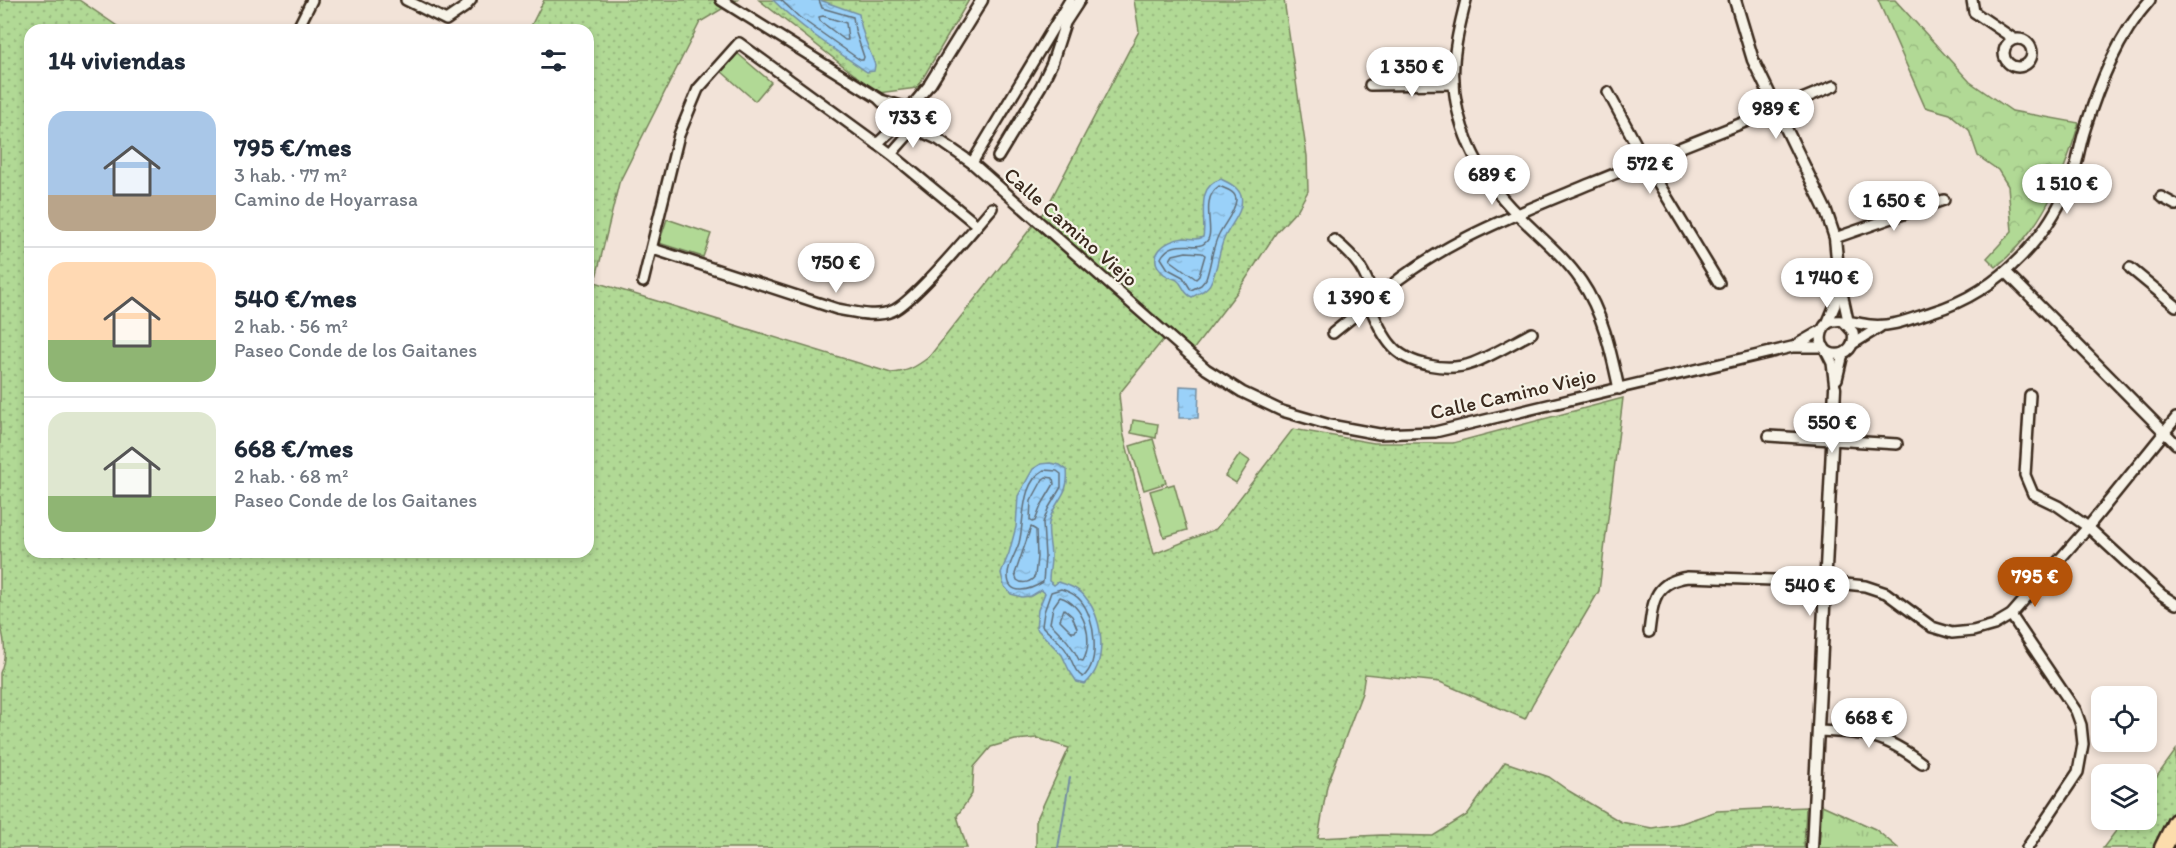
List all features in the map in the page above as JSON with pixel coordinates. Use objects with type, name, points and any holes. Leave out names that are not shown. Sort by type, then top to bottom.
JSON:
[{"type":"highway","points":[[2163,848],[2176,822]]},
{"type":"street","points":[[300,24],[312,0]]},
{"type":"street","points":[[406,0],[446,20]]},
{"type":"street","points":[[444,24],[446,20],[471,0]]},
{"type":"street","points":[[721,0],[878,99],[901,121],[912,128]]},
{"type":"street","points":[[901,121],[902,109],[908,107],[930,84],[982,0]]},
{"type":"street","points":[[972,163],[1070,0]]},
{"type":"street","points":[[998,157],[1041,86],[1052,63],[1065,23],[1080,0]]},
{"type":"street","points":[[1466,0],[1459,27],[1454,63],[1454,84],[1462,129],[1473,154],[1495,189],[1581,281],[1595,305],[1603,327],[1619,388]]},
{"type":"street","points":[[1735,0],[1753,60],[1826,211],[1835,238],[1839,279],[1847,323],[1853,332],[1854,343]]},
{"type":"street","points":[[1972,0],[1974,12],[2014,39]]},
{"type":"street","points":[[1835,388],[1843,354],[1854,343],[1882,326],[1956,304],[2006,272],[2021,258],[2055,209],[2075,166],[2097,92],[2126,32],[2150,0]]},
{"type":"street","points":[[643,282],[653,249],[679,135],[698,89],[739,43],[891,154],[977,225]]},
{"type":"street","points":[[891,154],[912,128],[920,124],[930,84]]},
{"type":"street","points":[[1370,85],[1454,84]]},
{"type":"street","points":[[1333,333],[1407,272],[1464,237],[1645,161],[1834,86]]},
{"type":"street","points":[[1608,92],[1645,161],[1719,284]]},
{"type":"street","points":[[878,99],[922,113]]},
{"type":"street","name":"Calle Camino Viejo","points":[[922,113],[939,140]]},
{"type":"street","points":[[877,144],[901,121]]},
{"type":"street","name":"Calle Camino Viejo","points":[[912,128],[939,140],[972,163],[1206,369],[1242,392],[1282,411],[1330,425],[1379,434],[1435,432],[1792,347],[1825,349]]},
{"type":"street","points":[[2161,197],[2176,205]]},
{"type":"street","points":[[1835,238],[1944,200]]},
{"type":"street","points":[[653,249],[837,309],[866,314],[893,311],[912,296],[992,208]]},
{"type":"street","points":[[1334,240],[1350,252],[1365,274],[1371,302],[1383,334],[1392,347],[1412,361],[1449,367],[1473,363],[1532,333]]},
{"type":"street","points":[[2130,268],[2176,306]]},
{"type":"street","points":[[2006,272],[2176,444]]},
{"type":"street","points":[[1812,848],[1835,388],[1832,363],[1821,341],[1835,305],[1839,279]]},
{"type":"street","points":[[1825,327],[1836,320],[1882,326]]},
{"type":"street","name":"Calle Camino Viejo","points":[[1792,347],[1825,327]]},
{"type":"street","points":[[1825,349],[1836,355],[1843,354]]},
{"type":"street","points":[[2030,395],[2025,475],[2033,494],[2058,506],[2088,527],[2162,595],[2176,604]]},
{"type":"street","points":[[1649,632],[1655,598],[1662,587],[1673,579],[1688,577],[1826,582],[1865,586],[1886,593],[1932,627],[1952,633],[1973,631],[1994,625],[2011,615],[2088,527],[2176,418]]},
{"type":"street","points":[[1769,436],[1897,444]]},
{"type":"street","points":[[2011,615],[2076,711],[2081,725],[2083,744],[2078,772],[2027,848]]},
{"type":"street","points":[[1819,731],[1857,733],[1877,737],[1895,744],[1922,763]]},
{"type":"green space","points":[[0,0],[79,0],[114,24],[24,24],[24,558],[594,558],[594,24],[532,24],[544,0],[737,0],[700,22],[619,183],[595,282],[891,373],[911,368],[929,357],[1046,209],[1139,31],[1134,0],[1284,0],[1307,156],[1308,191],[1298,209],[1276,233],[1238,291],[1193,350],[1171,330],[1119,394],[1123,432],[1154,554],[1216,529],[1293,429],[1374,443],[1453,443],[1623,398],[1599,591],[1525,719],[1440,682],[1365,674],[1362,693],[1327,786],[1318,838],[1381,835],[1433,836],[1467,815],[1505,762],[1549,777],[1621,822],[1652,828],[1682,823],[1717,811],[1806,807],[1804,848],[1036,848],[1036,821],[1069,748],[1037,738],[1015,740],[991,747],[974,767],[972,794],[957,816],[967,848],[0,848],[0,673],[4,661],[4,648],[0,624]]},
{"type":"green space","points":[[759,0],[969,0],[917,88],[878,93]]},
{"type":"green space","points":[[1878,0],[1895,0],[1970,82],[2012,111],[2079,123],[2066,164],[2049,202],[2026,237],[1996,267],[1987,258],[2012,231],[2008,186],[1998,170],[1978,156],[1969,130],[1950,114],[1925,107]]},
{"type":"green space","points":[[737,53],[771,82],[755,101],[721,71]]},
{"type":"green space","points":[[667,219],[711,234],[703,257],[659,243]]},
{"type":"green space","points":[[1133,420],[1158,424],[1156,438],[1131,433]]},
{"type":"green space","points":[[1153,439],[1166,483],[1144,490],[1130,446]]},
{"type":"green space","points":[[1240,454],[1250,461],[1236,483],[1225,476]]},
{"type":"green space","points":[[1174,484],[1187,530],[1164,537],[1150,491]]},
{"type":"green space","points":[[2176,750],[2176,848],[2103,848],[2117,830],[2157,830],[2157,776]]},
{"type":"green space","points":[[1822,805],[1875,829],[1898,848],[1819,848]]},
{"type":"water","points":[[773,0],[820,0],[859,14],[863,34],[875,65],[874,71],[867,72],[831,47]]},
{"type":"water","points":[[1221,179],[1238,190],[1241,196],[1241,207],[1224,239],[1210,284],[1192,297],[1177,280],[1164,274],[1158,267],[1157,255],[1164,246],[1177,239],[1203,237],[1204,196],[1213,183]]},
{"type":"water","points":[[1180,386],[1199,387],[1198,418],[1179,418]]},
{"type":"water","points":[[1041,464],[1060,465],[1067,470],[1067,479],[1064,493],[1049,523],[1051,557],[1049,581],[1054,585],[1058,582],[1070,586],[1084,595],[1092,607],[1100,630],[1100,654],[1097,665],[1085,684],[1077,682],[1062,655],[1036,628],[1038,610],[1045,593],[1041,590],[1031,596],[1022,597],[1011,594],[1004,586],[1001,573],[1016,527],[1018,496],[1033,469]]},
{"type":"waterway","points":[[1058,848],[1070,777]]}]
